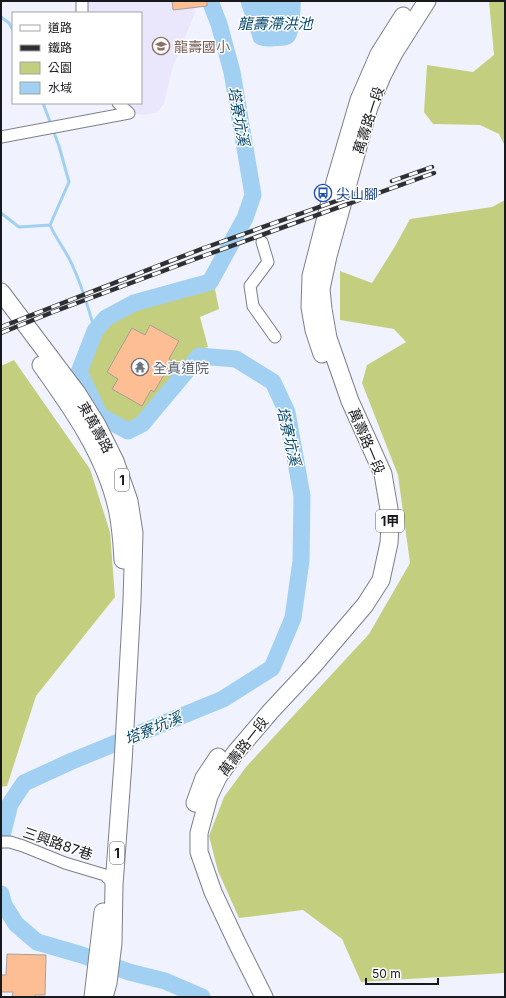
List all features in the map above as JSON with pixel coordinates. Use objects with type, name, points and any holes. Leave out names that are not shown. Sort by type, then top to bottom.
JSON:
[{"type":"main road","name":"萬壽路一段","points":[[253,997],[233,959],[199,887],[189,856],[190,816],[204,778],[227,746],[364,591],[378,551],[379,521],[372,478],[328,371],[314,330],[310,307],[311,276],[335,182],[359,100],[379,54],[413,1]]},
{"type":"main road","name":"萬壽路一段","points":[[264,997],[213,892],[199,852],[199,833],[209,796],[218,777],[236,752],[271,711],[365,606],[380,580],[389,543],[390,526],[389,509],[383,474],[348,395],[328,338],[320,289],[369,107],[394,53],[427,1]]},
{"type":"main road","name":"東萬壽路","points":[[1,292],[71,396]]},
{"type":"main road","name":"東萬壽路","points":[[1,309],[71,396],[97,425],[115,461],[130,501],[134,540],[132,601],[121,706]]},
{"type":"main road","name":"1","points":[[110,880],[123,763],[121,706]]},
{"type":"main road","name":"1","points":[[100,989],[107,938],[110,880],[111,780],[121,706]]},
{"type":"street","points":[[82,1],[82,12]]},
{"type":"street","points":[[1,137],[129,113],[119,104]]},
{"type":"street","points":[[262,242],[268,262],[250,286],[253,306],[275,337]]},
{"type":"street","name":"三興路87巷","points":[[6,842],[110,880]]},
{"type":"shaded area","name":"龍壽國小","points":[[86,1],[194,1],[195,13],[173,66],[164,103],[158,112],[144,115],[136,114],[125,104],[142,104],[142,12],[86,12]]},
{"type":"green space","points":[[489,1],[505,1],[505,146],[499,134],[480,125],[433,124],[424,112],[427,65],[473,72],[494,55]]},
{"type":"green space","points":[[505,200],[505,973],[361,982],[342,939],[303,910],[239,918],[218,871],[209,836],[224,797],[246,767],[369,634],[410,563],[398,475],[362,383],[367,365],[406,342],[394,329],[340,320],[340,271],[372,283],[410,219],[492,207]]},
{"type":"green space","points":[[214,284],[219,309],[200,317],[208,347],[196,351],[141,416],[127,425],[104,414],[84,375],[97,339],[106,325],[134,307]]},
{"type":"green space","points":[[14,360],[90,469],[110,532],[115,597],[36,696],[7,786],[1,787],[1,366]]},
{"type":"water","name":"龍壽滯洪池","points":[[240,1],[301,1],[298,32],[294,41],[286,45],[261,46],[256,44]]},
{"type":"building","points":[[172,1],[207,1],[207,6],[173,10]]},
{"type":"building","name":"全真道院","points":[[150,325],[179,341],[169,359],[172,361],[154,392],[151,390],[142,406],[112,389],[118,379],[107,372],[132,328],[145,335]]},
{"type":"building","points":[[7,954],[46,955],[45,995],[35,995],[35,997],[12,997],[13,992],[1,992],[1,975],[6,975]]},
{"type":"waterway","name":"塔寮坑溪","points":[[1,840],[10,804],[24,783],[72,761],[223,699],[272,668],[293,618],[301,561],[302,496],[287,412],[273,382],[236,359],[199,356],[142,424],[128,431],[100,416],[79,372],[95,331],[106,318],[134,303],[210,282],[245,218],[253,195],[232,72],[219,24],[210,1]]},
{"type":"waterway","points":[[1,17],[9,23],[12,28]]},
{"type":"waterway","points":[[43,104],[59,146],[69,182],[50,225],[69,258],[86,300],[95,331]]},
{"type":"waterway","points":[[1,213],[19,227],[50,225]]},
{"type":"waterway","name":"塔寮坑溪","points":[[1,894],[4,905],[16,924],[37,942],[82,955],[129,972],[165,981],[202,997]]},
{"type":"railway","points":[[392,181],[432,167]]},
{"type":"railway","points":[[1,333],[206,255],[434,173]]},
{"type":"railway","points":[[1,327],[204,248],[356,194]]},
{"type":"place","name":"龍壽國小","points":[[161,46]]},
{"type":"place","name":"尖山腳","points":[[323,193]]},
{"type":"place","name":"全真道院","points":[[140,367]]}]
